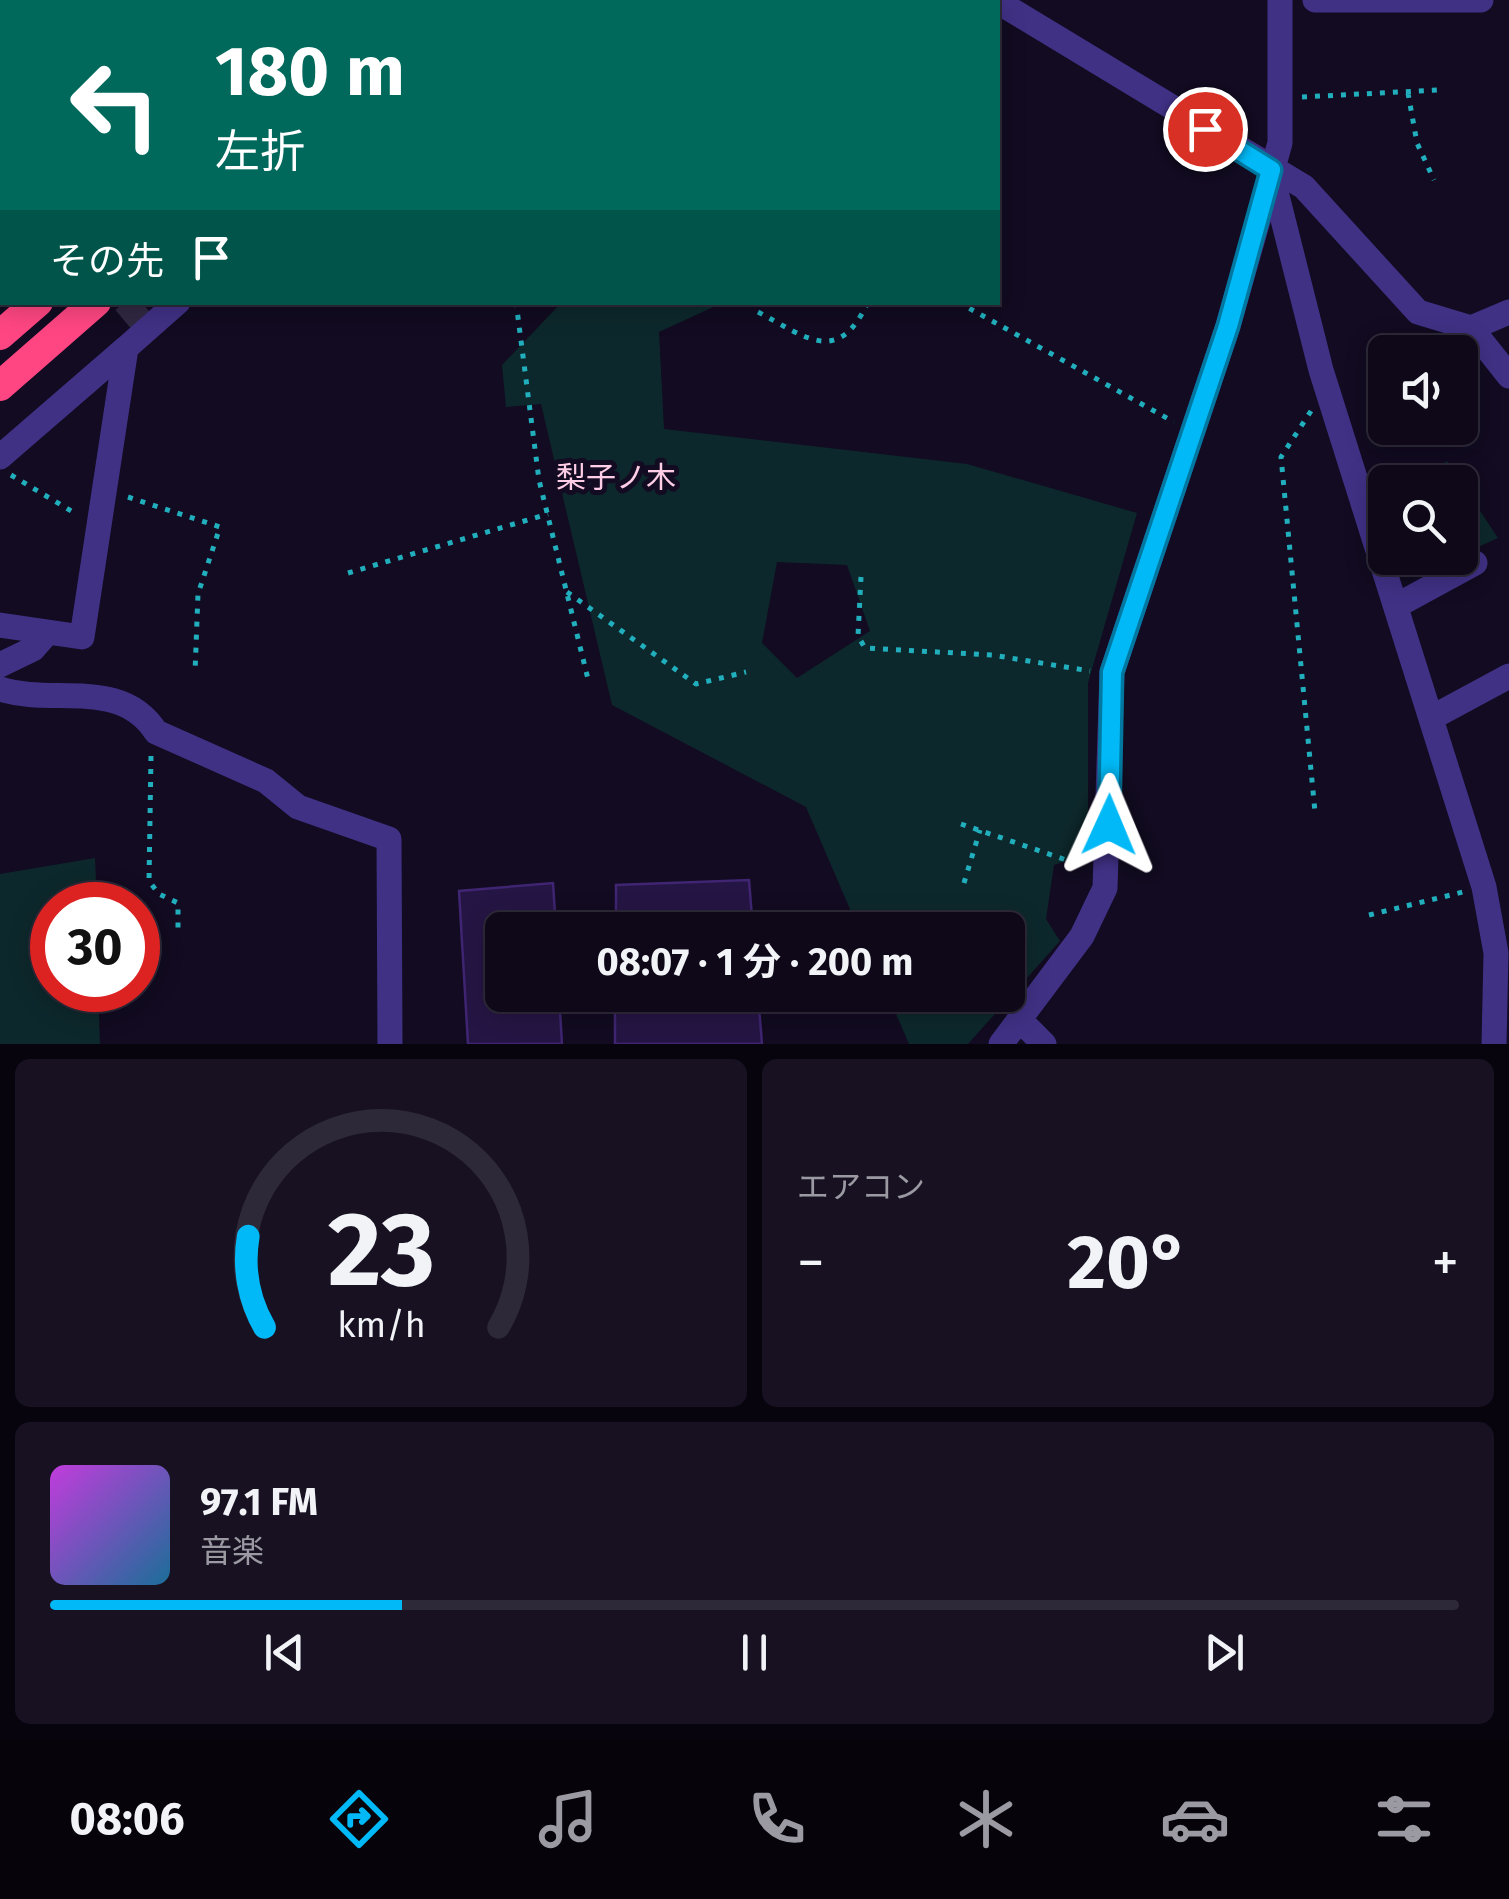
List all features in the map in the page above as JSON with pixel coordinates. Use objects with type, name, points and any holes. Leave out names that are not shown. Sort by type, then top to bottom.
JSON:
[{"type":"highway","points":[[0,335],[35,305]]},
{"type":"highway","points":[[0,386],[93,305]]},
{"type":"street","points":[[1001,1044],[1095,915],[1106,875],[1112,672],[1228,326],[1280,143],[1280,0]]},
{"type":"street","points":[[1316,0],[1481,0]]},
{"type":"street","points":[[1000,9],[1304,187],[1418,312],[1471,328],[1509,376]]},
{"type":"street","points":[[1271,170],[1330,401],[1434,717],[1484,886],[1502,989],[1494,1044]]},
{"type":"street","points":[[0,461],[175,305]]},
{"type":"street","points":[[1471,328],[1509,312]]},
{"type":"street","points":[[0,625],[82,638],[126,348]]},
{"type":"street","points":[[1396,606],[1454,575]]},
{"type":"street","points":[[0,665],[34,649],[46,633]]},
{"type":"street","points":[[1434,717],[1509,676]]},
{"type":"street","points":[[0,688],[18,694],[114,698],[146,716],[156,732],[266,781],[298,807],[388,839],[390,1044]]},
{"type":"street","points":[[1019,1019],[1044,1044]]},
{"type":"path","points":[[1280,101],[1438,90]]},
{"type":"path","points":[[1408,92],[1420,154],[1434,180]]},
{"type":"path","points":[[516,305],[548,514],[588,679]]},
{"type":"path","points":[[758,312],[815,342],[830,343],[846,336],[866,305]]},
{"type":"path","points":[[963,305],[1192,432]]},
{"type":"path","points":[[1315,812],[1280,458],[1305,415],[1330,401]]},
{"type":"path","points":[[0,461],[60,507],[100,521]]},
{"type":"path","points":[[105,490],[220,527],[198,594],[196,673]]},
{"type":"path","points":[[348,573],[548,514]]},
{"type":"path","points":[[862,576],[858,636],[864,648],[992,656],[1112,672]]},
{"type":"path","points":[[567,592],[696,684],[746,672]]},
{"type":"path","points":[[156,732],[151,753],[149,881],[158,894],[178,903],[178,931]]},
{"type":"path","points":[[961,824],[1106,875]]},
{"type":"path","points":[[964,883],[980,830]]},
{"type":"path","points":[[1369,915],[1484,886]]},
{"type":"green space","points":[[559,305],[718,305],[659,332],[664,429],[967,464],[1137,513],[1088,683],[1088,854],[1054,865],[1046,919],[1060,941],[1025,980],[1025,912],[851,912],[806,807],[612,705],[541,404],[506,407],[502,365]],"holes":[[[777,562],[847,565],[870,631],[797,678],[762,643]]]},
{"type":"green space","points":[[1478,508],[1498,538],[1478,547]]},
{"type":"green space","points":[[95,858],[96,882],[30,882],[30,1012],[99,1012],[100,1044],[0,1044],[0,874]]},
{"type":"green space","points":[[895,1012],[997,1012],[968,1044],[909,1044]]},
{"type":"building","points":[[749,880],[752,912],[616,912],[616,885]]},
{"type":"building","points":[[553,883],[555,912],[485,912],[485,1012],[560,1012],[562,1044],[468,1044],[459,891]]},
{"type":"building","points":[[615,1012],[759,1012],[762,1044],[615,1044]]},
{"type":"tunnel","points":[[128,305],[147,328]]},
{"type":"district","name":"梨子ノ木","points":[[616,478]]},
{"type":"route","points":[[1109,825],[1112,672],[1228,326],[1271,170],[1205,129]]}]
